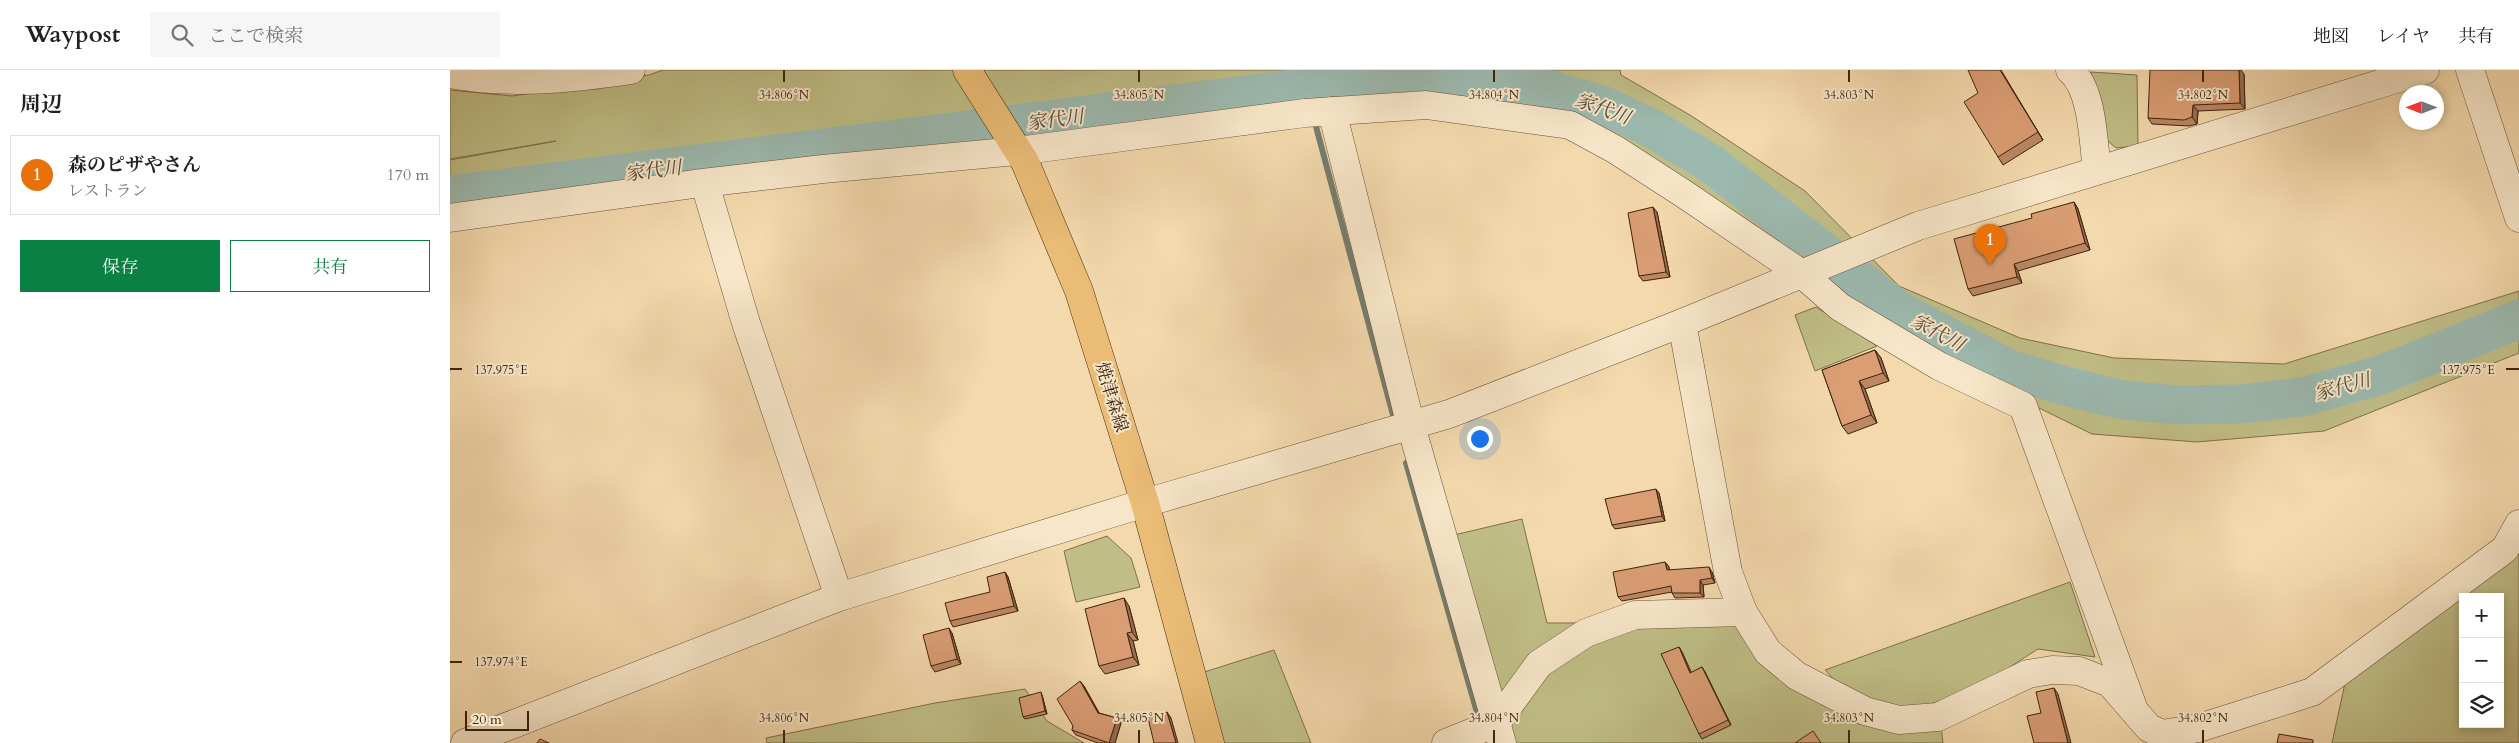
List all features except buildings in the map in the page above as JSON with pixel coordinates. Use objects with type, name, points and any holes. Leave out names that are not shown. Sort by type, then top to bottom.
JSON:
[{"type":"main road","name":"焼津森線","points":[[967,70],[1021,156],[1079,291],[1145,504],[1210,743]]},
{"type":"street","points":[[450,74],[470,78],[632,70]]},
{"type":"street","points":[[2070,70],[2077,76],[2088,103],[2097,170]]},
{"type":"street","points":[[465,743],[839,597],[1449,414],[1682,323],[1918,226],[2425,70]]},
{"type":"street","points":[[2470,70],[2519,218]]},
{"type":"street","points":[[450,218],[490,211],[822,169],[1021,156],[1318,112],[1426,106],[1570,125],[1811,270],[1840,307],[1939,366],[2023,406],[2143,727]]},
{"type":"street","points":[[1318,112],[1411,426],[1479,734]]},
{"type":"street","points":[[705,184],[746,323],[839,597]]},
{"type":"street","points":[[1682,323],[1728,572],[1743,612],[1768,652],[1797,676],[1865,711],[1898,720],[1938,717],[2028,674],[2052,670],[2079,671],[2110,683],[2143,727],[2162,734],[2199,728],[2312,692],[2505,549],[2519,524]]},
{"type":"street","points":[[1479,734],[1539,664],[1586,633],[1635,615],[1743,612]]},
{"type":"shaded area","points":[[663,70],[1620,70],[1621,75],[1690,115],[1805,191],[1899,286],[2020,338],[2114,358],[2284,364],[2519,291],[2519,353],[2324,431],[2197,442],[2092,434],[1984,381],[1896,330],[1617,138],[1380,105],[450,226],[450,160],[556,141],[450,159],[450,90],[512,96],[649,75]]},
{"type":"shaded area","points":[[2091,72],[2137,75],[2138,146],[2116,148],[2100,134]]},
{"type":"shaded area","points":[[1816,307],[1877,346],[1815,371],[1795,315]]},
{"type":"shaded area","points":[[1522,519],[1547,623],[1585,623],[1509,686],[1495,695],[1454,535]]},
{"type":"shaded area","points":[[1107,536],[1131,558],[1140,587],[1076,602],[1064,551]]},
{"type":"shaded area","points":[[2519,549],[2519,743],[2332,743],[2345,683],[2368,661],[2459,598],[2459,728],[2504,728],[2504,593],[2466,593],[2513,560]]},
{"type":"shaded area","points":[[2070,582],[2095,657],[2038,649],[1974,690],[1899,714],[1849,696],[1825,670]]},
{"type":"shaded area","points":[[1737,612],[1872,722],[1940,716],[1943,743],[1509,743],[1505,726],[1544,661],[1596,629]]},
{"type":"shaded area","points":[[1274,650],[1311,743],[1221,743],[1201,673]]},
{"type":"shaded area","points":[[1025,689],[1047,721],[1084,743],[767,743],[766,738],[935,703]]},
{"type":"waterway","name":"家代川","points":[[450,195],[1309,87],[1415,76],[1483,79],[1533,85],[1605,106],[1653,129],[1710,163],[1901,312],[2011,370],[2123,400],[2178,405],[2240,404],[2302,397],[2381,375],[2519,319]]},
{"type":"waterway","points":[[1309,87],[1312,107]]},
{"type":"waterway","points":[[1314,119],[1393,415]]},
{"type":"waterway","points":[[1406,463],[1480,723]]},
{"type":"place","name":"森のピザやさん","points":[[1990,265]]}]
